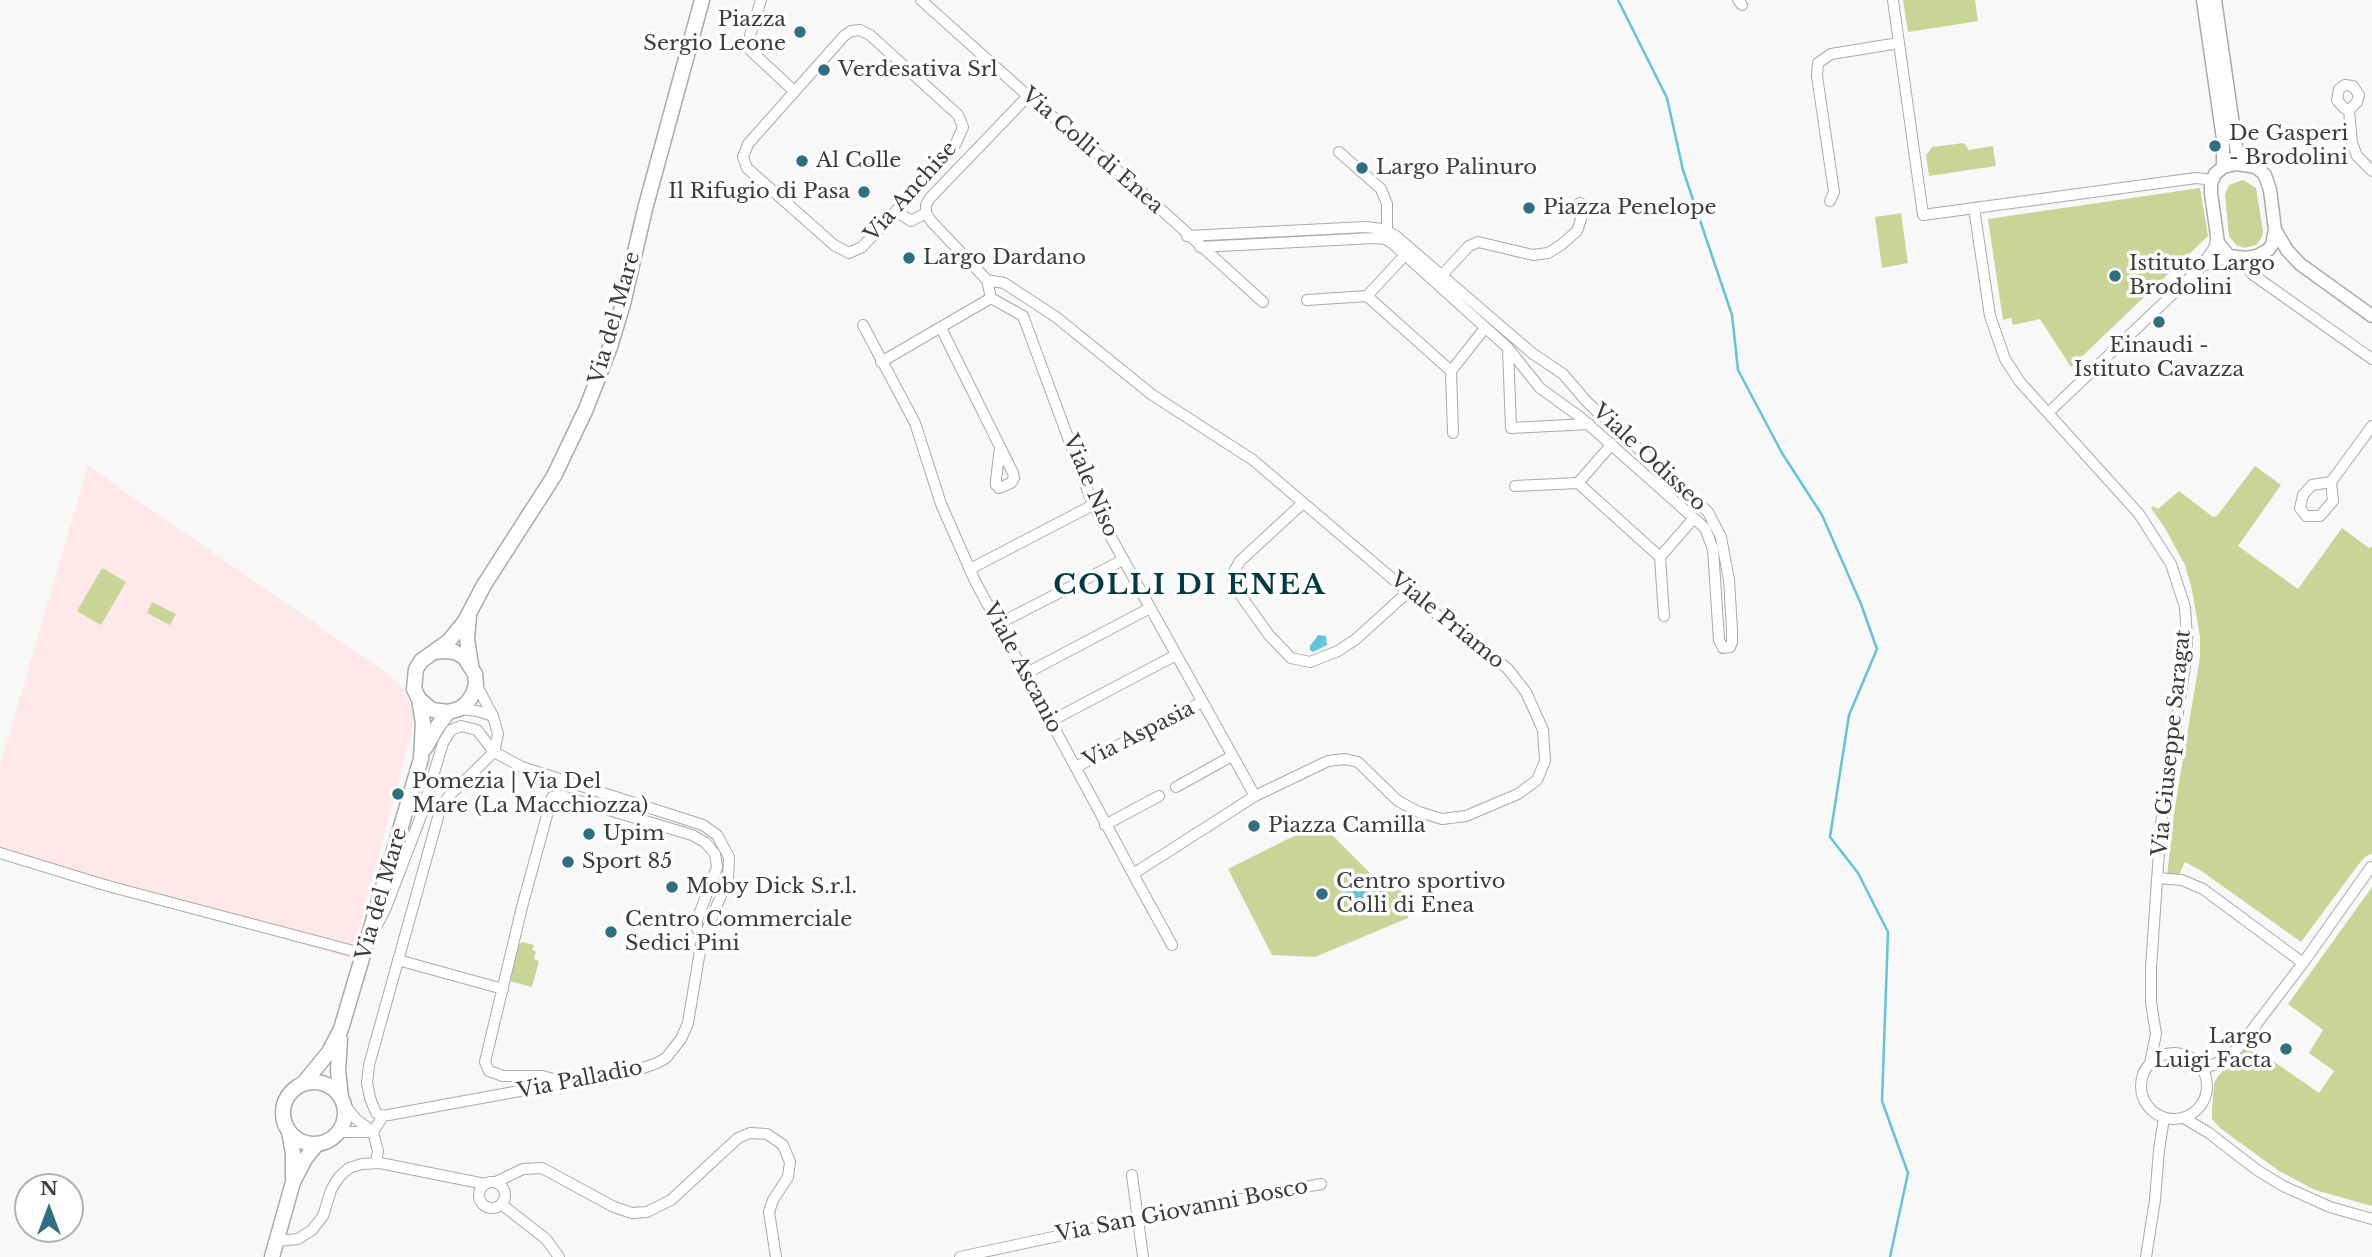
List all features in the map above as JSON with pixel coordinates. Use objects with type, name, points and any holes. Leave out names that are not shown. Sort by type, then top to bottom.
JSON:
[{"type":"main road","name":"Via del Mare","points":[[303,1084],[329,1052],[341,1029],[421,759],[424,728],[419,699],[414,689],[416,669],[421,661],[455,635],[554,476],[579,426],[598,380],[623,304],[645,209],[702,0]]},
{"type":"main road","name":"Via del Mare","points":[[421,759],[437,727],[467,703],[473,694],[476,684],[467,639],[470,611]]},
{"type":"main road","points":[[434,652],[455,652],[471,665]]},
{"type":"main road","points":[[419,699],[432,710],[454,711]]},
{"type":"main road","name":"Via del Mare","points":[[341,1029],[338,1071],[342,1101]]},
{"type":"main road","points":[[272,1257],[293,1182],[305,1159],[317,1144],[332,1138],[338,1132],[345,1114],[342,1101],[333,1088],[324,1083],[313,1082],[294,1088],[284,1104],[284,1123],[301,1141],[317,1144]]},
{"type":"main road","points":[[289,1131],[294,1158],[293,1182]]},
{"type":"street","points":[[761,0],[750,36],[750,50],[794,91]]},
{"type":"street","name":"Via Colli di Enea","points":[[921,0],[1028,96],[1123,175],[1187,236],[1263,302]]},
{"type":"street","points":[[1893,0],[1923,215],[2196,178],[2206,179],[2211,184]]},
{"type":"street","points":[[2203,0],[2223,139],[2224,167]]},
{"type":"street","points":[[2215,0],[2236,152],[2246,165]]},
{"type":"street","name":"Via Anchise","points":[[860,30],[870,35],[960,117],[963,127],[959,139],[896,211],[862,247],[852,253],[845,253],[745,166],[743,157],[747,146],[794,91],[844,36],[851,31],[860,30]]},
{"type":"street","points":[[1830,201],[1833,192],[1817,76],[1818,63],[1831,54],[1899,43]]},
{"type":"street","points":[[1028,96],[928,200],[926,212],[931,222],[987,280],[991,298],[1023,316],[1035,303]]},
{"type":"street","points":[[2349,110],[2352,143],[2359,159],[2372,171]]},
{"type":"street","points":[[1187,236],[1366,227],[1387,231],[1387,204],[1381,189],[1339,152]]},
{"type":"street","points":[[2260,278],[2256,265],[2260,255],[2272,245],[2275,230],[2266,175],[2256,167],[2246,165],[2224,167],[2215,174],[2211,184],[2216,239],[2220,247],[2246,268],[2372,359]]},
{"type":"street","points":[[1443,275],[1469,246],[1478,242],[1530,255],[1548,253],[1577,231],[1581,219],[1580,203]]},
{"type":"street","name":"Via Giuseppe Saragat","points":[[1974,208],[1989,309],[2001,350],[2015,375],[2139,514],[2171,564],[2182,596],[2187,628],[2186,659],[2162,813],[2150,991],[2155,1034],[2150,1063]]},
{"type":"street","points":[[896,211],[911,221],[926,212]]},
{"type":"street","points":[[1330,228],[1332,240]]},
{"type":"street","points":[[2275,230],[2287,250],[2300,264],[2372,316]]},
{"type":"street","name":"Viale Odisseo","points":[[1200,247],[1379,238],[1389,241],[1508,348],[1540,388],[1589,424],[1694,517],[1707,532],[1712,544],[1719,640],[1721,646],[1726,649],[1732,642],[1731,601],[1723,546],[1718,529],[1702,505],[1588,403],[1563,374],[1532,353],[1443,275],[1387,231]]},
{"type":"street","points":[[2048,413],[2200,268],[2216,239]]},
{"type":"street","points":[[1307,300],[1367,296],[1405,255]]},
{"type":"street","points":[[2200,268],[2235,257],[2260,255],[2283,257],[2300,264]]},
{"type":"street","name":"Viale Priamo","points":[[987,280],[1004,283],[1065,323],[1150,394],[1243,452],[1408,592],[1498,661],[1523,687],[1536,711],[1544,735],[1546,757],[1539,776],[1518,794],[1466,816],[1452,819],[1436,818],[1398,802],[1365,767],[1352,760],[1320,764],[1255,796]]},
{"type":"street","points":[[1367,296],[1451,371]]},
{"type":"street","points":[[881,362],[991,298]]},
{"type":"street","name":"Viale Niso","points":[[1023,316],[1093,505],[1255,796]]},
{"type":"street","name":"Viale Ascanio","points":[[863,325],[915,423],[939,499],[970,569],[1105,825],[1172,945]]},
{"type":"street","points":[[941,328],[1000,448]]},
{"type":"street","points":[[1453,433],[1451,371],[1485,328]]},
{"type":"street","points":[[1508,348],[1511,428],[1589,424]]},
{"type":"street","points":[[1532,377],[1536,367],[1546,362]]},
{"type":"street","points":[[1558,403],[1570,397],[1573,385]]},
{"type":"street","points":[[2331,482],[2372,426]]},
{"type":"street","points":[[1578,483],[1612,444]]},
{"type":"street","points":[[1632,462],[1642,451]]},
{"type":"street","points":[[1515,486],[1578,483],[1660,557],[1664,615]]},
{"type":"street","points":[[1303,503],[1240,561],[1232,575],[1236,589],[1269,635],[1291,658],[1310,662],[1338,651],[1356,639],[1408,592]]},
{"type":"street","points":[[970,569],[1093,505]]},
{"type":"street","points":[[1660,557],[1694,517]]},
{"type":"street","points":[[999,624],[1123,560]]},
{"type":"street","points":[[1026,674],[1150,608]]},
{"type":"street","points":[[1051,721],[1175,655]]},
{"type":"street","points":[[376,1162],[378,1152],[373,1132],[380,1114],[368,1089],[368,1069],[439,810],[449,796],[494,752],[498,734],[493,716],[476,684]]},
{"type":"street","name":"Via Aspasia","points":[[1076,767],[1202,702]]},
{"type":"street","points":[[454,711],[477,710],[493,716]]},
{"type":"street","name":"Via Palladio","points":[[356,1119],[647,1068],[662,1061],[681,1040],[688,1023],[704,936],[730,873],[727,851],[714,831],[684,818],[529,770],[494,752],[480,732],[470,727],[456,727],[447,734],[421,816],[384,910],[370,937]]},
{"type":"street","points":[[1176,787],[1232,756]]},
{"type":"street","points":[[566,1083],[542,1076],[508,1077],[492,1072],[486,1068],[485,1056],[551,799],[556,795],[692,835],[710,846],[716,858],[716,867],[697,920],[697,929],[704,936]]},
{"type":"street","points":[[1105,825],[1159,796]]},
{"type":"street","points":[[1133,874],[1255,796]]},
{"type":"street","points":[[0,853],[108,886],[365,954]]},
{"type":"street","points":[[2202,1070],[2225,1059],[2236,1050],[2303,963],[2371,867]]},
{"type":"street","points":[[2157,878],[2182,880],[2203,889],[2303,963]]},
{"type":"street","points":[[398,960],[503,989]]},
{"type":"street","points":[[2155,1034],[2173,1053],[2190,1058],[2202,1070],[2207,1089],[2199,1107],[2184,1118]]},
{"type":"street","points":[[2173,1053],[2150,1063],[2144,1072],[2142,1094],[2146,1104],[2154,1112],[2164,1118],[2184,1118],[2283,1186],[2330,1207],[2372,1219]]},
{"type":"street","points":[[342,1101],[356,1119],[373,1132]]},
{"type":"street","points":[[2199,1107],[2209,1133]]},
{"type":"street","points":[[2146,1257],[2164,1118]]},
{"type":"street","points":[[338,1132],[373,1132]]},
{"type":"street","points":[[277,1241],[295,1240],[309,1233],[320,1220],[331,1190],[342,1174],[355,1166],[376,1162],[483,1186],[523,1169],[542,1168],[614,1207],[632,1213],[646,1212],[671,1200],[738,1138],[750,1133],[767,1134],[782,1144],[790,1160],[788,1177],[773,1200],[769,1212],[776,1257]]},
{"type":"street","points":[[1132,1175],[1143,1257]]},
{"type":"street","points":[[483,1186],[480,1200],[485,1206],[493,1208],[501,1204],[505,1197],[505,1191],[496,1182]]},
{"type":"street","name":"Via San Giovanni Bosco","points":[[960,1257],[1321,1184]]},
{"type":"street","points":[[501,1204],[554,1247],[559,1257]]},
{"type":"shaded area","points":[[88,466],[388,674],[404,689],[415,718],[351,959],[0,854],[0,766]]},
{"type":"green space","points":[[1903,0],[1975,0],[1978,21],[1908,32]]},
{"type":"green space","points":[[1964,143],[1969,150],[1993,146],[1996,166],[1929,176],[1926,155],[1932,147]]},
{"type":"green space","points":[[2243,180],[2256,188],[2263,232],[2256,245],[2244,248],[2236,245],[2229,236],[2225,194],[2229,185]]},
{"type":"green space","points":[[2200,188],[2208,236],[2071,367],[2040,319],[2013,325],[2011,318],[2003,320],[1988,219]]},
{"type":"green space","points":[[1901,213],[1908,263],[1882,268],[1875,217]]},
{"type":"green space","points":[[2255,466],[2281,485],[2238,546],[2298,589],[2342,528],[2369,548],[2372,546],[2372,853],[2358,865],[2301,942],[2185,862],[2178,877],[2167,876],[2174,813],[2200,657],[2200,637],[2185,565],[2151,508],[2153,506],[2158,509],[2179,491],[2213,517],[2217,516]]},
{"type":"green space","points":[[102,568],[126,582],[101,625],[77,611]]},
{"type":"green space","points":[[152,602],[176,614],[170,625],[147,613]]},
{"type":"green space","name":"Centro sportivo Colli di Enea","points":[[1319,830],[1333,836],[1372,875],[1401,890],[1407,898],[1408,918],[1315,957],[1272,955],[1228,869],[1292,837]]},
{"type":"green space","points":[[2372,887],[2372,1206],[2315,1190],[2279,1171],[2220,1128],[2212,1119],[2212,1111],[2214,1083],[2218,1076],[2250,1045],[2319,1093],[2334,1071],[2309,1053],[2323,1030],[2288,1004]]},
{"type":"green space","points":[[523,942],[534,945],[534,959],[539,961],[532,987],[509,981],[519,944]]},
{"type":"water","points":[[1318,635],[1326,636],[1327,645],[1313,652],[1310,646]]},
{"type":"water","points":[[1351,883],[1385,888],[1383,905],[1348,900],[1345,891]]},
{"type":"waterway","points":[[1618,0],[1667,98],[1683,170],[1732,315],[1738,370],[1782,453],[1822,515],[1861,604],[1877,649],[1849,715],[1830,837],[1858,873],[1888,932],[1882,1101],[1908,1173],[1890,1257]]},
{"type":"place","name":"Piazza Sergio Leone","points":[[800,32]]},
{"type":"place","name":"Verdesativa Srl","points":[[824,70]]},
{"type":"place","name":"De Gasperi - Brodolini","points":[[2215,146]]},
{"type":"place","name":"Al Colle","points":[[802,161]]},
{"type":"place","name":"Largo Palinuro","points":[[1362,168]]},
{"type":"place","name":"Il Rifugio di Pasa","points":[[864,192]]},
{"type":"place","name":"Piazza Penelope","points":[[1529,208]]},
{"type":"place","name":"Largo Dardano","points":[[909,258]]},
{"type":"place","name":"Istituto Largo Brodolini","points":[[2115,276]]},
{"type":"place","name":"Einaudi - Istituto Cavazza","points":[[2159,322]]},
{"type":"place","name":"Pomezia | Via Del Mare (La Macchiozza)","points":[[398,794]]},
{"type":"place","name":"Piazza Camilla","points":[[1254,826]]},
{"type":"place","name":"Upim","points":[[589,834]]},
{"type":"place","name":"Sport 85","points":[[568,862]]},
{"type":"place","name":"Moby Dick S.r.l.","points":[[672,887]]},
{"type":"place","name":"Centro sportivo Colli di Enea","points":[[1322,894]]},
{"type":"place","name":"Centro Commerciale Sedici Pini","points":[[611,932]]},
{"type":"place","name":"Largo Luigi Facta","points":[[2286,1049]]},
{"type":"district","name":"COLLI DI ENEA","points":[[1190,586]]}]
